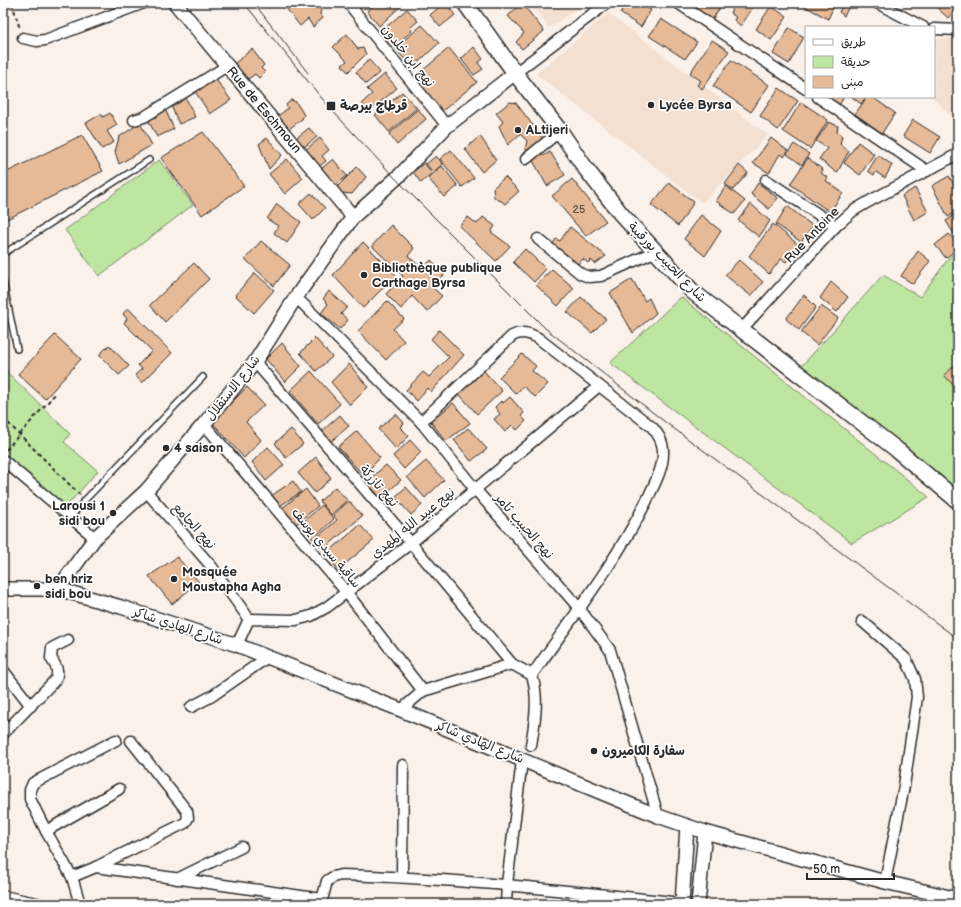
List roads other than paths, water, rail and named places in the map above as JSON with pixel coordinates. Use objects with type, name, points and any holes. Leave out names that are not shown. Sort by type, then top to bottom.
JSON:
[{"type":"main road","name":"شارع الحبيب بورقيبة","points":[[465,3],[560,131],[586,169],[621,214],[654,252],[693,292],[896,448],[958,501]]},
{"type":"street","points":[[23,38],[37,41],[45,40],[144,3]]},
{"type":"street","name":"Rue de Eschmoun","points":[[175,3],[353,217]]},
{"type":"street","name":"نهج ابن خلدون","points":[[348,3],[447,126]]},
{"type":"street","points":[[515,72],[607,3]]},
{"type":"street","points":[[678,3],[805,88]]},
{"type":"street","points":[[876,3],[921,26]]},
{"type":"street","points":[[935,29],[958,30]]},
{"type":"street","points":[[134,120],[144,118],[227,66]]},
{"type":"street","name":"شارع الاستقلال","points":[[58,589],[95,538],[146,491],[255,362],[296,297],[353,217],[396,179],[447,126],[515,72]]},
{"type":"street","points":[[819,98],[927,171]]},
{"type":"street","points":[[526,159],[560,131]]},
{"type":"street","name":"Rue Antoine","points":[[741,330],[836,226],[853,211],[927,171],[957,157]]},
{"type":"street","points":[[766,180],[836,226]]},
{"type":"street","points":[[538,239],[581,274],[590,277],[601,276],[654,252]]},
{"type":"street","name":"نهج الحبيب ثامر","points":[[296,297],[421,422],[475,489],[579,608],[610,650],[658,816]]},
{"type":"street","points":[[421,422],[512,336],[518,333],[527,333],[538,338],[652,427],[660,437],[663,446],[663,458],[656,483],[637,520],[579,608],[532,675]]},
{"type":"street","name":"نهج تازركة","points":[[255,362],[411,543],[512,664]]},
{"type":"street","name":"نهج عبيد الله المهدي","points":[[249,619],[296,620],[311,616],[327,607],[411,543],[599,386]]},
{"type":"street","name":"ساقية سيدي يوسف","points":[[204,424],[347,592],[423,691]]},
{"type":"street","points":[[3,460],[95,538]]},
{"type":"street","name":"نهج الجامع","points":[[146,491],[212,567],[249,619]]},
{"type":"street","name":"شارع الهادي شاكر","points":[[3,589],[58,589],[121,607],[237,645],[268,657],[658,816],[705,832],[885,882],[958,898]]},
{"type":"street","points":[[237,645],[249,619]]},
{"type":"street","points":[[862,621],[906,659],[915,679],[917,697],[904,786],[885,882]]},
{"type":"street","points":[[3,734],[56,679],[58,673],[57,667],[51,658],[52,648],[68,640]]},
{"type":"street","points":[[191,707],[212,696],[268,657]]},
{"type":"street","points":[[401,710],[423,691],[512,664],[532,675],[536,688],[537,701],[532,745]]},
{"type":"street","points":[[3,670],[30,706]]},
{"type":"street","points":[[80,904],[72,877],[30,799],[30,790],[33,783],[116,740]]},
{"type":"street","points":[[72,877],[96,867],[185,823],[188,818],[187,811],[131,741]]},
{"type":"street","points":[[506,904],[507,884],[522,760]]},
{"type":"street","points":[[402,877],[403,765]]},
{"type":"street","points":[[46,831],[119,789]]},
{"type":"street","points":[[96,867],[321,902],[327,880],[341,875],[402,877],[507,884],[682,904],[688,826]]},
{"type":"street","points":[[698,904],[705,832]]},
{"type":"street","points":[[177,879],[242,847]]},
{"type":"street","points":[[3,896],[35,903]]},
{"type":"lane","points":[[3,254],[150,160]]},
{"type":"lane","points":[[3,281],[17,348]]},
{"type":"lane","points":[[70,518],[85,500],[203,377]]},
{"type":"tram line","points":[[244,3],[329,107],[396,179],[545,328],[665,422],[958,639]]},
{"type":"tram line","points":[[254,3],[308,73]]},
{"type":"place","name":"Lycée Byrsa","points":[[651,105]]},
{"type":"place","name":"قرطاج بيرصة","points":[[331,106]]},
{"type":"place","name":"ALtijeri","points":[[518,130]]},
{"type":"place","name":"Bibliothèque publique Carthage Byrsa","points":[[364,275]]},
{"type":"place","name":"4 saison","points":[[166,448]]},
{"type":"place","name":"Larousi 1 sidi bou","points":[[113,513]]},
{"type":"place","name":"Mosquée Moustapha Agha","points":[[174,579]]},
{"type":"place","name":"ben hriz sidi bou","points":[[37,586]]},
{"type":"place","name":"سفارة الكاميرون","points":[[594,751]]}]
